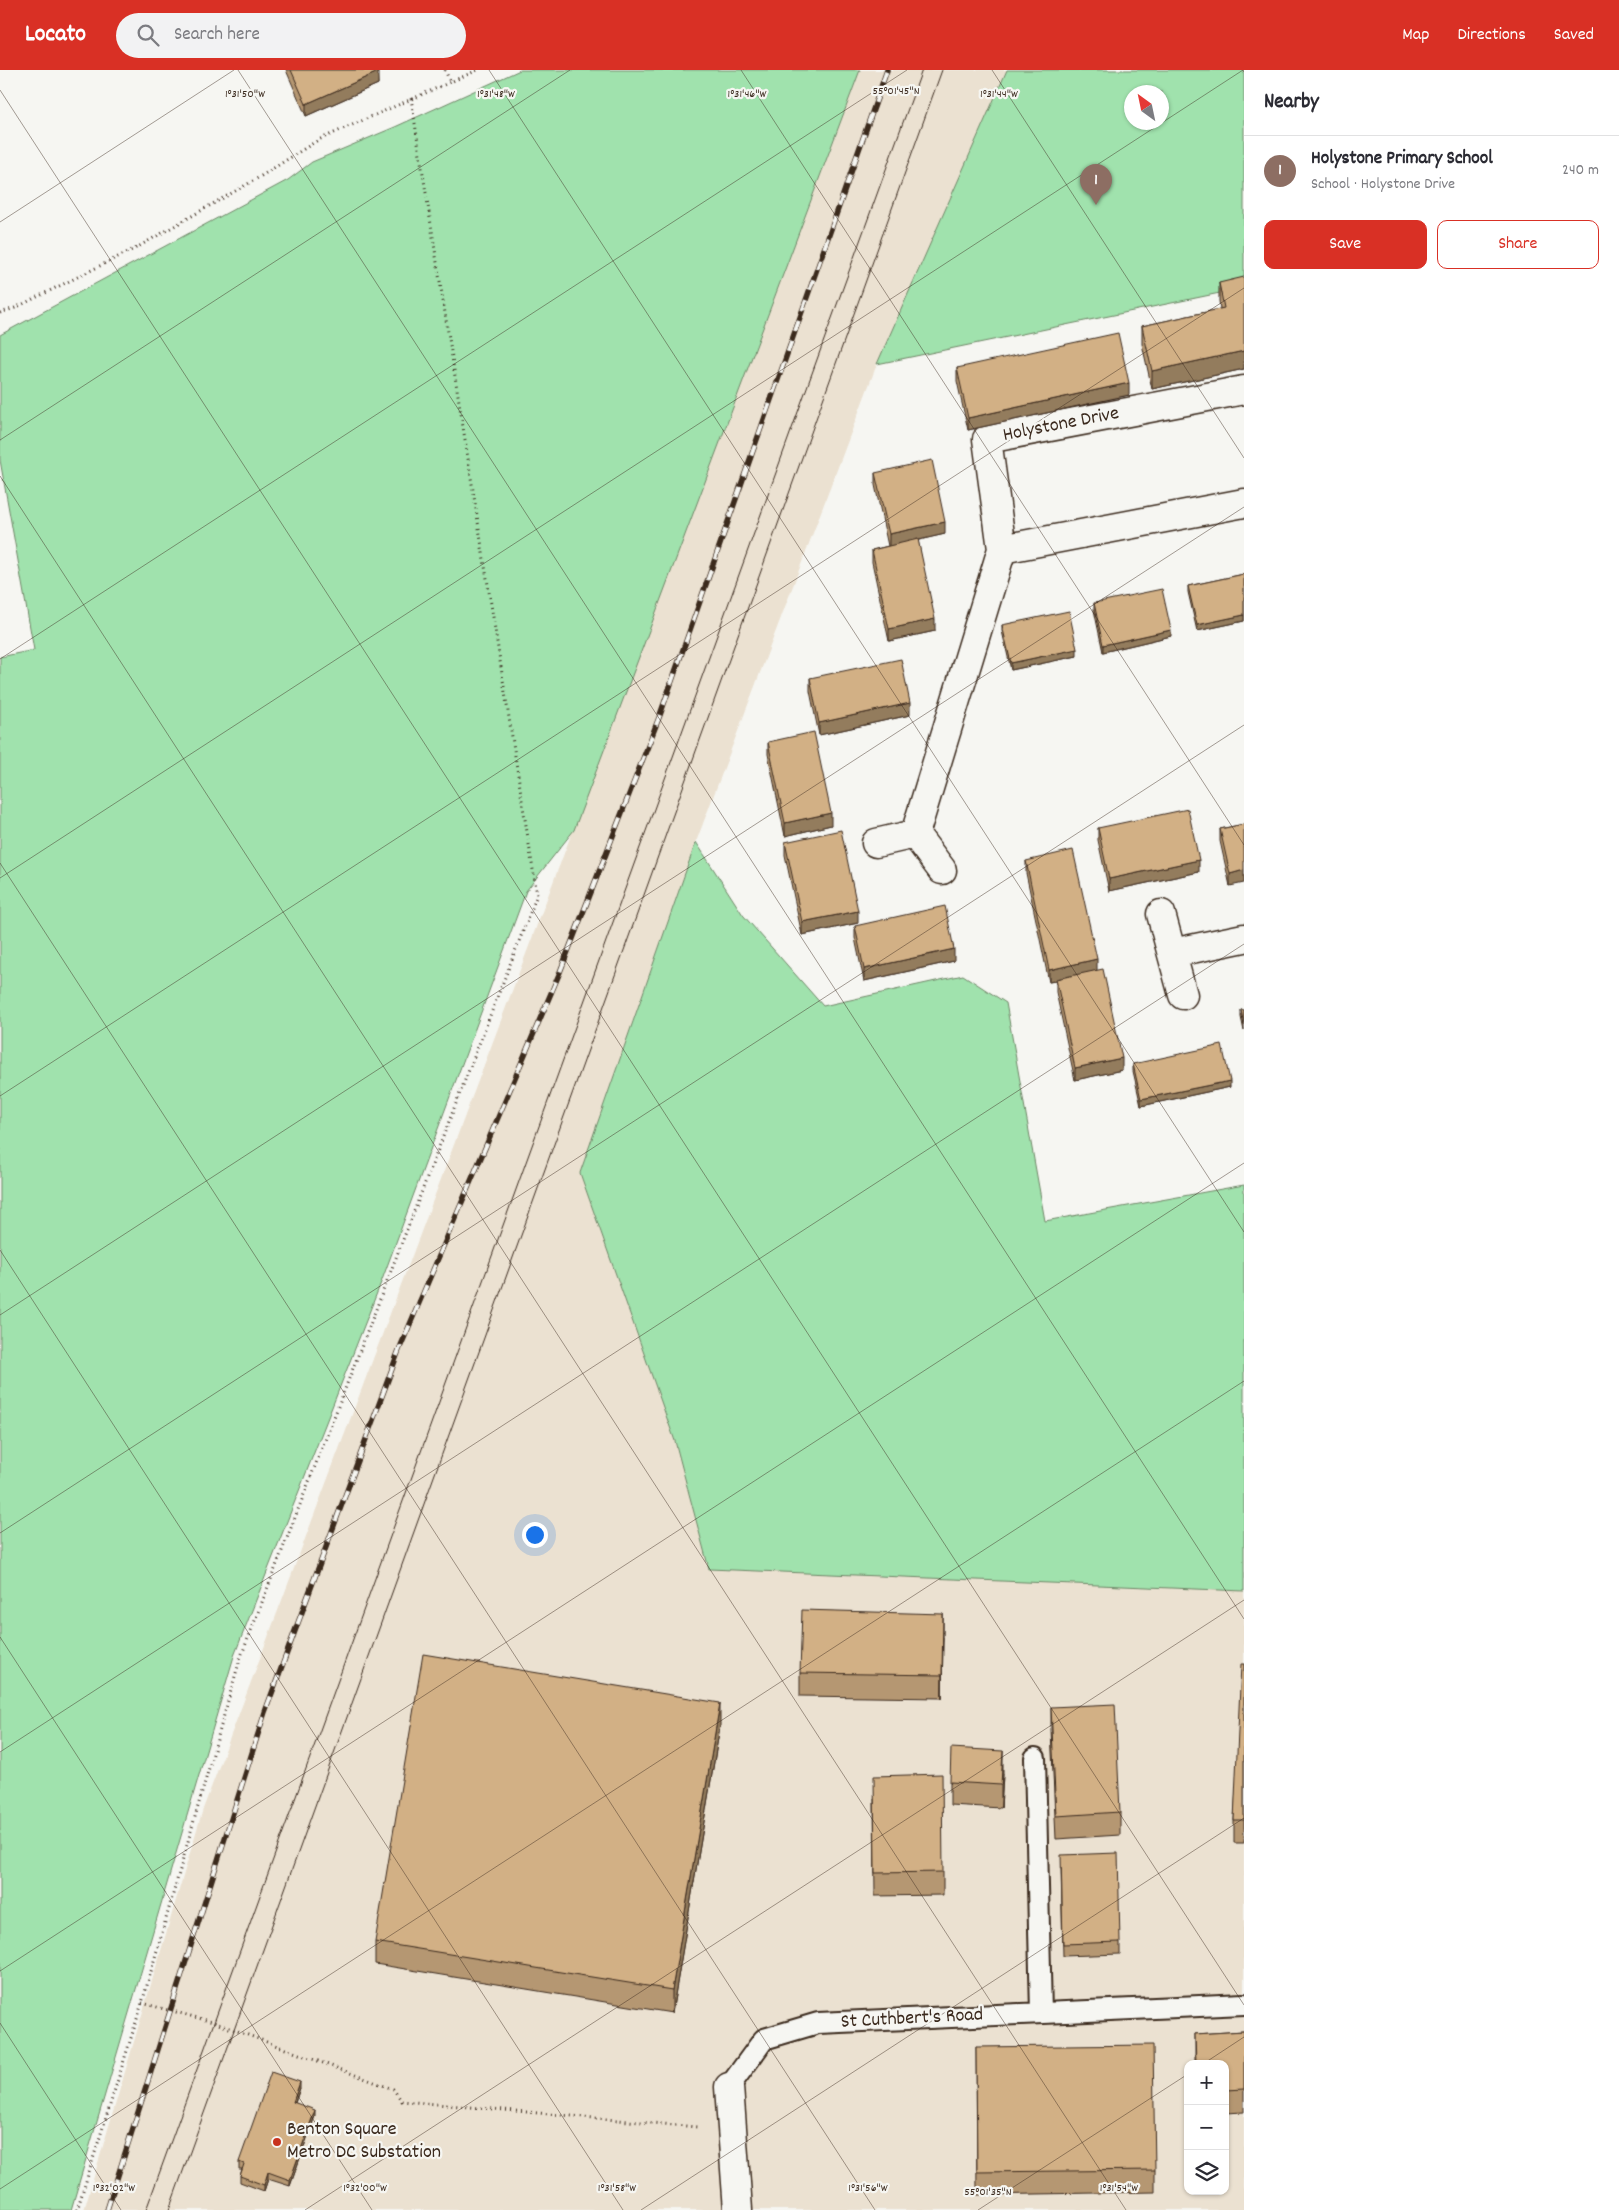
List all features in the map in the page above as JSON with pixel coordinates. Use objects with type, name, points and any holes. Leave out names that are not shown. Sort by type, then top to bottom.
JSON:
[{"type":"street","name":"Holystone Drive","points":[[915,834],[1002,549],[987,440],[1244,390]]},
{"type":"street","points":[[1002,549],[1244,503]]},
{"type":"street","points":[[876,843],[915,834],[942,870]]},
{"type":"street","points":[[1161,914],[1183,995]]},
{"type":"street","points":[[1172,953],[1244,938]]},
{"type":"street","name":"St Cuthbert's Road","points":[[729,2087],[738,2210]]},
{"type":"lane","points":[[1035,1758],[1041,2013]]},
{"type":"lane","name":"St Cuthbert's Road","points":[[729,2087],[764,2039],[818,2023],[1244,2004]]},
{"type":"path","points":[[444,70],[450,82]]},
{"type":"path","points":[[0,313],[15,308],[136,248],[258,178],[318,140],[478,70]]},
{"type":"path","points":[[77,2210],[142,2003],[240,1659],[537,895],[411,98]]},
{"type":"path","points":[[142,2003],[213,2022],[393,2089],[402,2101],[732,2130]]},
{"type":"shaded area","points":[[860,70],[1244,70],[1244,288],[877,364],[696,842],[580,1173],[675,1441],[709,1569],[1244,1591],[1244,2210],[84,2210],[203,1809]]},
{"type":"green space","points":[[520,70],[860,70],[574,830],[526,891],[382,1280],[234,1656],[71,2210],[0,2210],[0,657],[34,650],[0,460],[0,335],[288,180],[312,162],[395,127]]},
{"type":"green space","points":[[1007,70],[1244,70],[1244,288],[877,364]]},
{"type":"green space","points":[[696,842],[743,915],[823,1006],[963,975],[1006,1003],[1045,1221],[1244,1185],[1244,1591],[709,1569],[675,1441],[580,1173]]},
{"type":"building","points":[[291,70],[377,70],[378,72],[306,104]]},
{"type":"building","points":[[1244,277],[1244,351],[1152,371],[1142,326],[1224,308],[1219,283]]},
{"type":"building","points":[[1118,333],[1129,383],[968,418],[957,368]]},
{"type":"building","points":[[932,460],[945,522],[889,534],[875,473]]},
{"type":"building","points":[[918,539],[935,619],[889,629],[872,550]]},
{"type":"building","points":[[1244,574],[1244,615],[1197,625],[1188,586]]},
{"type":"building","points":[[1162,589],[1171,630],[1103,645],[1094,603]]},
{"type":"building","points":[[1069,611],[1077,649],[1011,663],[1002,625]]},
{"type":"building","points":[[901,659],[910,703],[819,723],[810,678]]},
{"type":"building","points":[[814,732],[831,813],[785,823],[768,742]]},
{"type":"building","points":[[1188,809],[1199,860],[1109,879],[1098,828]]},
{"type":"building","points":[[1244,824],[1244,870],[1230,874],[1220,829]]},
{"type":"building","points":[[841,830],[858,911],[802,922],[785,842]]},
{"type":"building","points":[[1073,850],[1097,959],[1049,970],[1026,861]]},
{"type":"building","points":[[945,906],[954,949],[864,969],[855,926]]},
{"type":"building","points":[[1103,969],[1122,1058],[1075,1068],[1056,979]]},
{"type":"building","points":[[1241,1010],[1244,1010],[1244,1025]]},
{"type":"building","points":[[1222,1045],[1230,1081],[1141,1099],[1133,1064]]},
{"type":"building","points":[[802,1610],[943,1614],[942,1675],[800,1673]]},
{"type":"building","points":[[423,1654],[720,1703],[672,1990],[375,1942]]},
{"type":"building","points":[[1241,1664],[1244,1664],[1244,1820],[1234,1820]]},
{"type":"building","points":[[1115,1704],[1120,1812],[1056,1816],[1051,1707]]},
{"type":"building","points":[[951,1748],[1003,1751],[1001,1785],[950,1782]]},
{"type":"building","points":[[942,1774],[943,1872],[875,1873],[874,1776]]},
{"type":"building","points":[[1118,1853],[1120,1942],[1063,1944],[1061,1855]]},
{"type":"building","points":[[1244,2031],[1244,2089],[1229,2090],[1229,2060],[1196,2060],[1195,2034]]},
{"type":"building","points":[[1153,2045],[1155,2170],[977,2172],[976,2047]]},
{"type":"building","name":"Benton Square Metro DC Substation","points":[[271,2072],[300,2082],[293,2102],[315,2110],[290,2180],[268,2172],[264,2185],[240,2176],[244,2164],[239,2162]]},
{"type":"tram line","points":[[146,2210],[922,70]]},
{"type":"tram line","points":[[169,2210],[942,70]]},
{"type":"railway","points":[[107,2210],[265,1712],[399,1350],[560,972],[660,715],[887,70]]},
{"type":"place","name":"Holystone Primary School","points":[[1096,205]]},
{"type":"place","name":"Benton Square Metro DC Substation","points":[[277,2142]]}]
